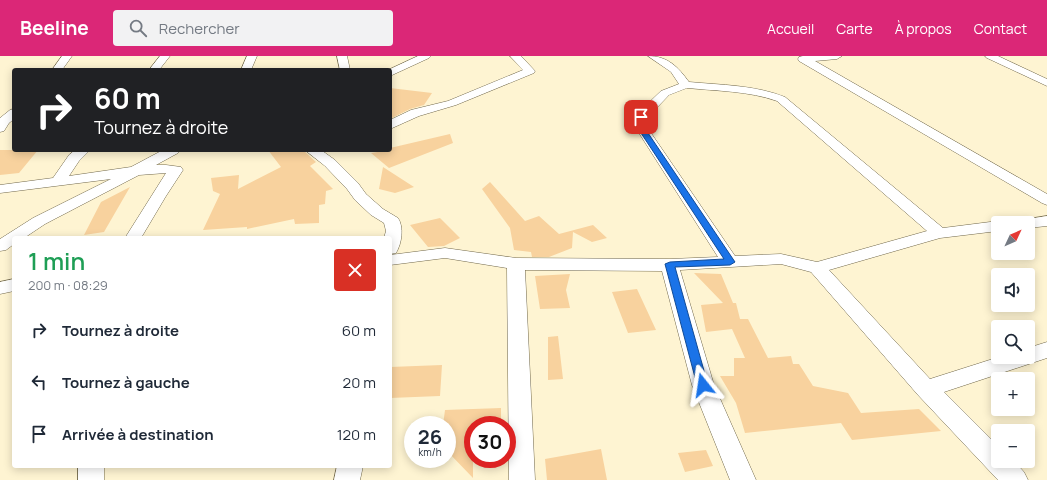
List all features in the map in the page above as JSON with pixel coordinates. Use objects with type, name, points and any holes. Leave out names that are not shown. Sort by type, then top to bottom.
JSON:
[{"type":"street","points":[[58,68],[67,56]]},
{"type":"street","points":[[156,68],[165,58],[165,56]]},
{"type":"street","points":[[247,68],[252,56]]},
{"type":"street","points":[[342,56],[345,68]]},
{"type":"street","points":[[392,72],[426,56]]},
{"type":"street","points":[[392,124],[415,113],[452,103],[530,71],[523,62],[515,56]]},
{"type":"street","points":[[653,56],[675,70],[686,85]]},
{"type":"street","points":[[799,58],[838,56]]},
{"type":"street","points":[[990,56],[1047,83]]},
{"type":"street","points":[[799,58],[1047,200]]},
{"type":"street","points":[[1005,63],[1040,67]]},
{"type":"street","points":[[730,262],[644,133],[641,117],[665,94],[686,85],[751,91],[768,94],[781,99],[939,233]]},
{"type":"street","points":[[0,128],[4,121],[10,116]]},
{"type":"street","points":[[57,182],[74,158],[81,152]]},
{"type":"street","points":[[16,236],[39,221],[137,171],[170,152]]},
{"type":"street","points":[[315,152],[330,164],[353,186],[360,197],[377,212],[392,221],[394,231],[392,240]]},
{"type":"street","points":[[0,189],[137,171],[166,169],[176,170],[158,196],[134,236]]},
{"type":"street","points":[[392,260],[445,253],[516,264],[670,264],[781,259],[817,268],[939,233],[991,227]]},
{"type":"street","points":[[0,246],[12,238]]},
{"type":"street","points":[[516,264],[522,480]]},
{"type":"street","points":[[670,264],[703,385],[743,480]]},
{"type":"street","points":[[817,268],[926,388],[1015,480]]},
{"type":"street","points":[[0,288],[12,285]]},
{"type":"street","points":[[1035,354],[1047,350]]},
{"type":"street","points":[[926,388],[1003,364]]},
{"type":"street","points":[[91,468],[91,480]]},
{"type":"street","points":[[347,480],[350,468]]},
{"type":"building","points":[[392,88],[432,93],[424,105],[410,109],[392,118]]},
{"type":"building","points":[[450,134],[453,143],[389,168],[371,153],[392,152],[392,148]]},
{"type":"building","points":[[0,150],[12,150],[12,152],[36,152],[19,173],[0,175]]},
{"type":"building","points":[[270,152],[305,152],[316,162],[310,166],[333,189],[326,191],[325,204],[319,205],[319,223],[295,224],[294,219],[247,229],[247,227],[203,230],[220,194],[213,191],[211,178],[239,175],[238,189],[281,167]]},
{"type":"building","points":[[383,167],[414,187],[395,193],[379,189]]},
{"type":"building","points":[[490,182],[525,221],[539,216],[559,234],[593,225],[607,238],[592,242],[573,232],[572,248],[549,257],[532,257],[531,252],[514,250],[510,228],[482,189]]},
{"type":"building","points":[[130,187],[104,232],[84,235],[101,202]]},
{"type":"building","points":[[440,218],[460,238],[444,246],[428,247],[410,225]]},
{"type":"building","points":[[694,273],[721,274],[733,303],[736,303],[740,319],[748,319],[768,358],[791,356],[793,364],[799,364],[813,386],[848,393],[861,413],[919,409],[941,431],[852,440],[841,423],[745,433],[736,403],[720,376],[734,376],[734,358],[745,358],[732,329],[706,332],[701,305],[723,303]]},
{"type":"building","points":[[570,274],[566,290],[570,308],[540,309],[535,276]]},
{"type":"building","points":[[637,289],[656,330],[628,333],[612,292]]},
{"type":"building","points":[[558,336],[563,379],[548,380],[548,337]]},
{"type":"building","points":[[442,365],[440,396],[392,398],[392,367]]},
{"type":"building","points":[[501,408],[501,416],[464,416],[464,468],[473,468],[473,478],[456,460],[456,416],[444,416],[445,410]]},
{"type":"building","points":[[601,449],[607,480],[547,480],[545,459]]},
{"type":"building","points":[[706,450],[713,466],[685,472],[678,453]]},
{"type":"route","points":[[641,117],[644,133],[730,262],[670,264],[703,385]]}]
